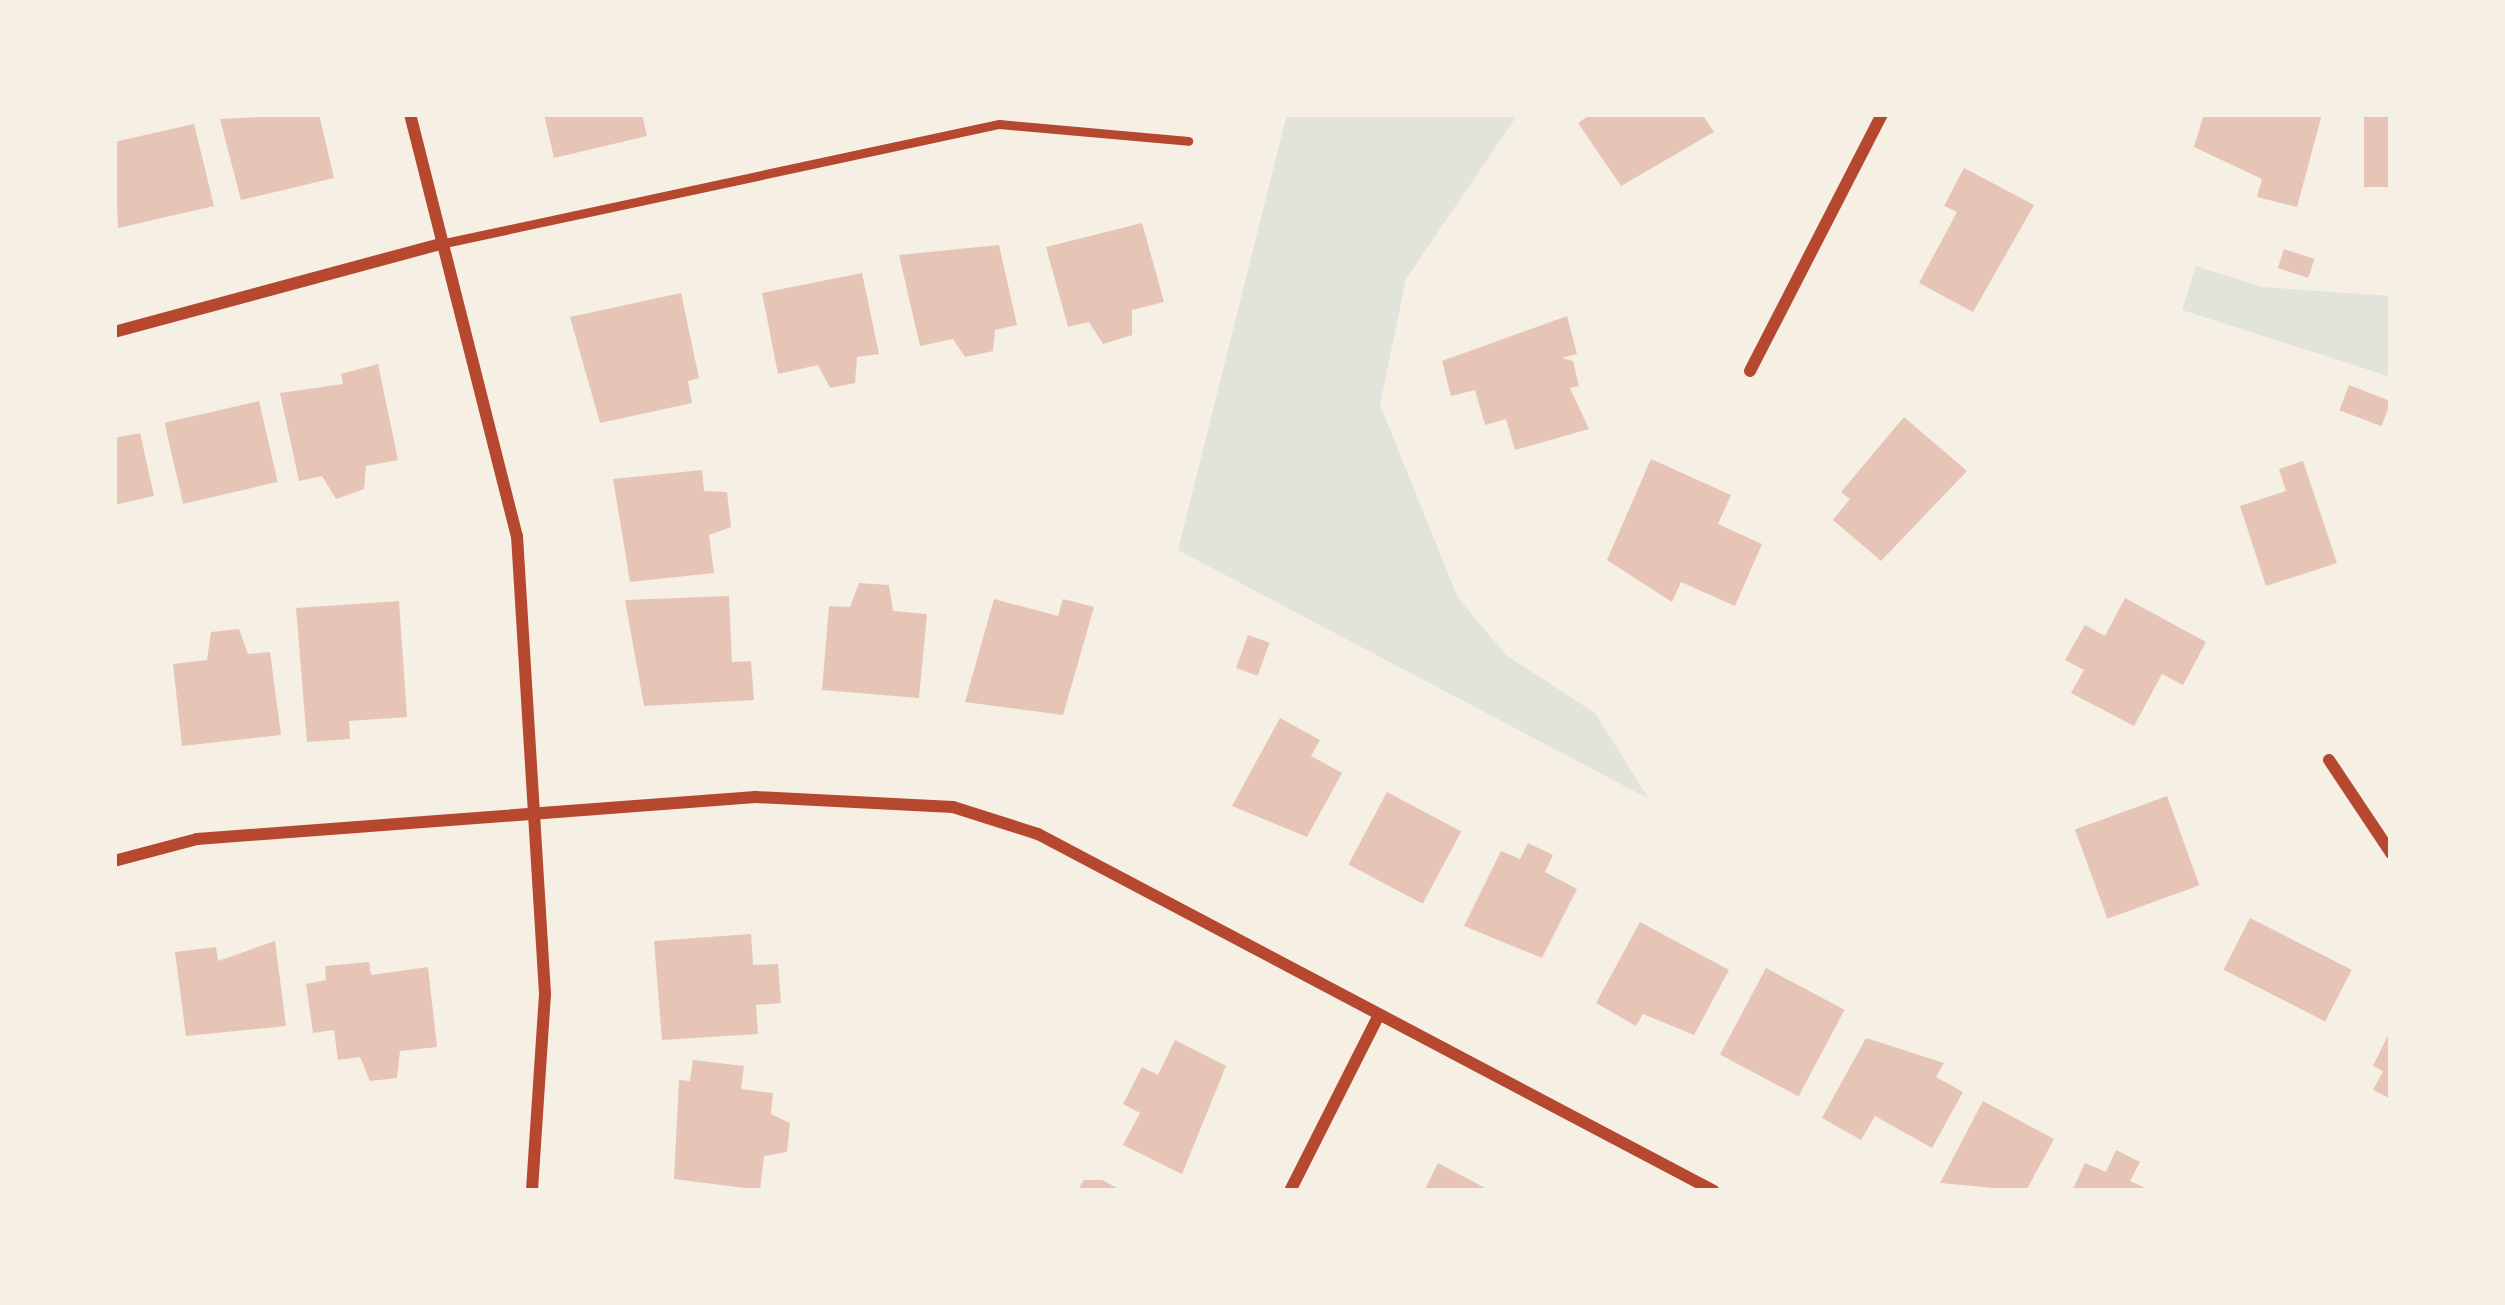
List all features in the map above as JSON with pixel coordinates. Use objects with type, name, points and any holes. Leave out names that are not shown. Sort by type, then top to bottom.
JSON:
[{"type":"street","points":[[410,114],[518,536],[545,994],[532,1191]]},
{"type":"street","points":[[1750,371],[1882,114]]},
{"type":"street","points":[[114,332],[440,244]]},
{"type":"street","points":[[2329,760],[2391,853]]},
{"type":"street","points":[[114,861],[197,838],[534,820],[755,797],[952,807],[1038,834],[1714,1191]]},
{"type":"street","points":[[1290,1191],[1378,1015]]},
{"type":"lane","points":[[440,244],[999,124],[1188,140]]},
{"type":"shaded area","points":[[1287,114],[1518,114],[1406,279],[1380,405],[1458,598],[1506,655],[1595,713],[1649,799],[1178,550]]},
{"type":"shaded area","points":[[2196,266],[2262,287],[2391,296],[2391,377],[2182,310]]},
{"type":"building","points":[[319,114],[334,178],[241,200],[220,119]]},
{"type":"building","points":[[544,114],[642,114],[647,136],[554,158]]},
{"type":"building","points":[[1591,114],[1702,114],[1714,132],[1621,186],[1578,123]]},
{"type":"building","points":[[2204,114],[2322,114],[2297,207],[2257,197],[2262,179],[2194,147]]},
{"type":"building","points":[[2364,115],[2391,115],[2391,187],[2364,187]]},
{"type":"building","points":[[194,124],[214,206],[118,228],[114,142]]},
{"type":"building","points":[[1964,168],[2034,205],[1973,312],[1919,283],[1957,212],[1944,206]]},
{"type":"building","points":[[1142,223],[1164,302],[1132,310],[1132,335],[1103,344],[1089,322],[1068,327],[1046,247]]},
{"type":"building","points":[[999,245],[1017,325],[995,330],[993,351],[965,357],[953,339],[920,346],[899,255]]},
{"type":"building","points":[[2284,249],[2314,259],[2308,278],[2278,268]]},
{"type":"building","points":[[862,273],[879,354],[857,357],[855,383],[830,388],[818,365],[778,374],[762,293]]},
{"type":"building","points":[[681,293],[699,378],[688,381],[692,403],[600,423],[570,317]]},
{"type":"building","points":[[1567,316],[1577,354],[1562,358],[1573,361],[1579,386],[1570,388],[1589,429],[1515,450],[1506,419],[1485,425],[1475,390],[1451,396],[1442,361]]},
{"type":"building","points":[[378,364],[398,460],[366,466],[364,489],[336,499],[322,476],[299,481],[280,393],[343,384],[341,374]]},
{"type":"building","points":[[2349,385],[2391,401],[2381,426],[2339,410]]},
{"type":"building","points":[[259,401],[278,482],[183,504],[164,423]]},
{"type":"building","points":[[1904,417],[1967,471],[1881,561],[1833,520],[1850,499],[1841,492]]},
{"type":"building","points":[[140,433],[154,496],[114,505],[114,438]]},
{"type":"building","points":[[1651,459],[1731,495],[1718,524],[1762,544],[1735,606],[1681,582],[1672,602],[1607,560]]},
{"type":"building","points":[[2303,461],[2337,563],[2266,586],[2240,506],[2286,491],[2279,469]]},
{"type":"building","points":[[702,470],[704,491],[727,492],[731,527],[709,535],[714,573],[630,582],[613,479]]},
{"type":"building","points":[[859,583],[889,585],[893,611],[927,614],[919,698],[822,690],[829,606],[850,607]]},
{"type":"building","points":[[729,596],[732,662],[751,661],[754,700],[644,706],[625,600]]},
{"type":"building","points":[[2125,598],[2206,642],[2183,685],[2162,674],[2134,726],[2071,693],[2084,670],[2065,660],[2085,625],[2105,636]]},
{"type":"building","points":[[994,599],[1058,616],[1063,599],[1094,607],[1063,715],[965,702]]},
{"type":"building","points":[[399,601],[407,717],[349,721],[350,739],[307,742],[296,608]]},
{"type":"building","points":[[239,629],[248,654],[270,652],[281,735],[182,746],[173,664],[207,660],[211,632]]},
{"type":"building","points":[[1248,635],[1270,643],[1258,676],[1236,668]]},
{"type":"building","points":[[1280,718],[1320,740],[1311,756],[1342,773],[1307,837],[1232,806]]},
{"type":"building","points":[[1387,792],[1461,831],[1423,904],[1349,864]]},
{"type":"building","points":[[2167,796],[2199,885],[2107,919],[2075,830]]},
{"type":"building","points":[[1528,843],[1553,855],[1545,872],[1577,889],[1542,958],[1464,926],[1501,851],[1520,859]]},
{"type":"building","points":[[2250,918],[2352,970],[2325,1021],[2224,970]]},
{"type":"building","points":[[1640,922],[1729,970],[1694,1035],[1643,1014],[1636,1026],[1596,1003]]},
{"type":"building","points":[[751,934],[753,965],[778,964],[781,1003],[756,1005],[758,1034],[662,1040],[654,941]]},
{"type":"building","points":[[275,941],[286,1026],[186,1036],[175,952],[216,947],[218,961]]},
{"type":"building","points":[[369,962],[371,975],[428,967],[437,1047],[400,1051],[397,1078],[370,1081],[360,1057],[338,1060],[334,1030],[313,1033],[306,984],[326,980],[325,966]]},
{"type":"building","points":[[1766,968],[1845,1010],[1799,1096],[1720,1055]]},
{"type":"building","points":[[2391,1029],[2391,1099],[2373,1090],[2383,1071],[2373,1066]]},
{"type":"building","points":[[1866,1038],[1944,1063],[1936,1077],[1963,1092],[1932,1148],[1875,1116],[1861,1140],[1822,1118]]},
{"type":"building","points":[[1175,1040],[1226,1066],[1182,1174],[1123,1145],[1140,1113],[1123,1104],[1142,1067],[1158,1075]]},
{"type":"building","points":[[693,1060],[744,1066],[741,1089],[773,1093],[771,1114],[790,1123],[787,1152],[764,1156],[760,1190],[674,1179],[679,1080],[690,1081]]},
{"type":"building","points":[[1983,1101],[2054,1139],[2026,1191],[1940,1183]]},
{"type":"building","points":[[2116,1150],[2140,1162],[2130,1181],[2152,1191],[2072,1191],[2085,1163],[2106,1172]]},
{"type":"building","points":[[1438,1163],[1491,1191],[1424,1191]]},
{"type":"building","points":[[1084,1180],[1102,1180],[1123,1191],[1077,1191]]}]
